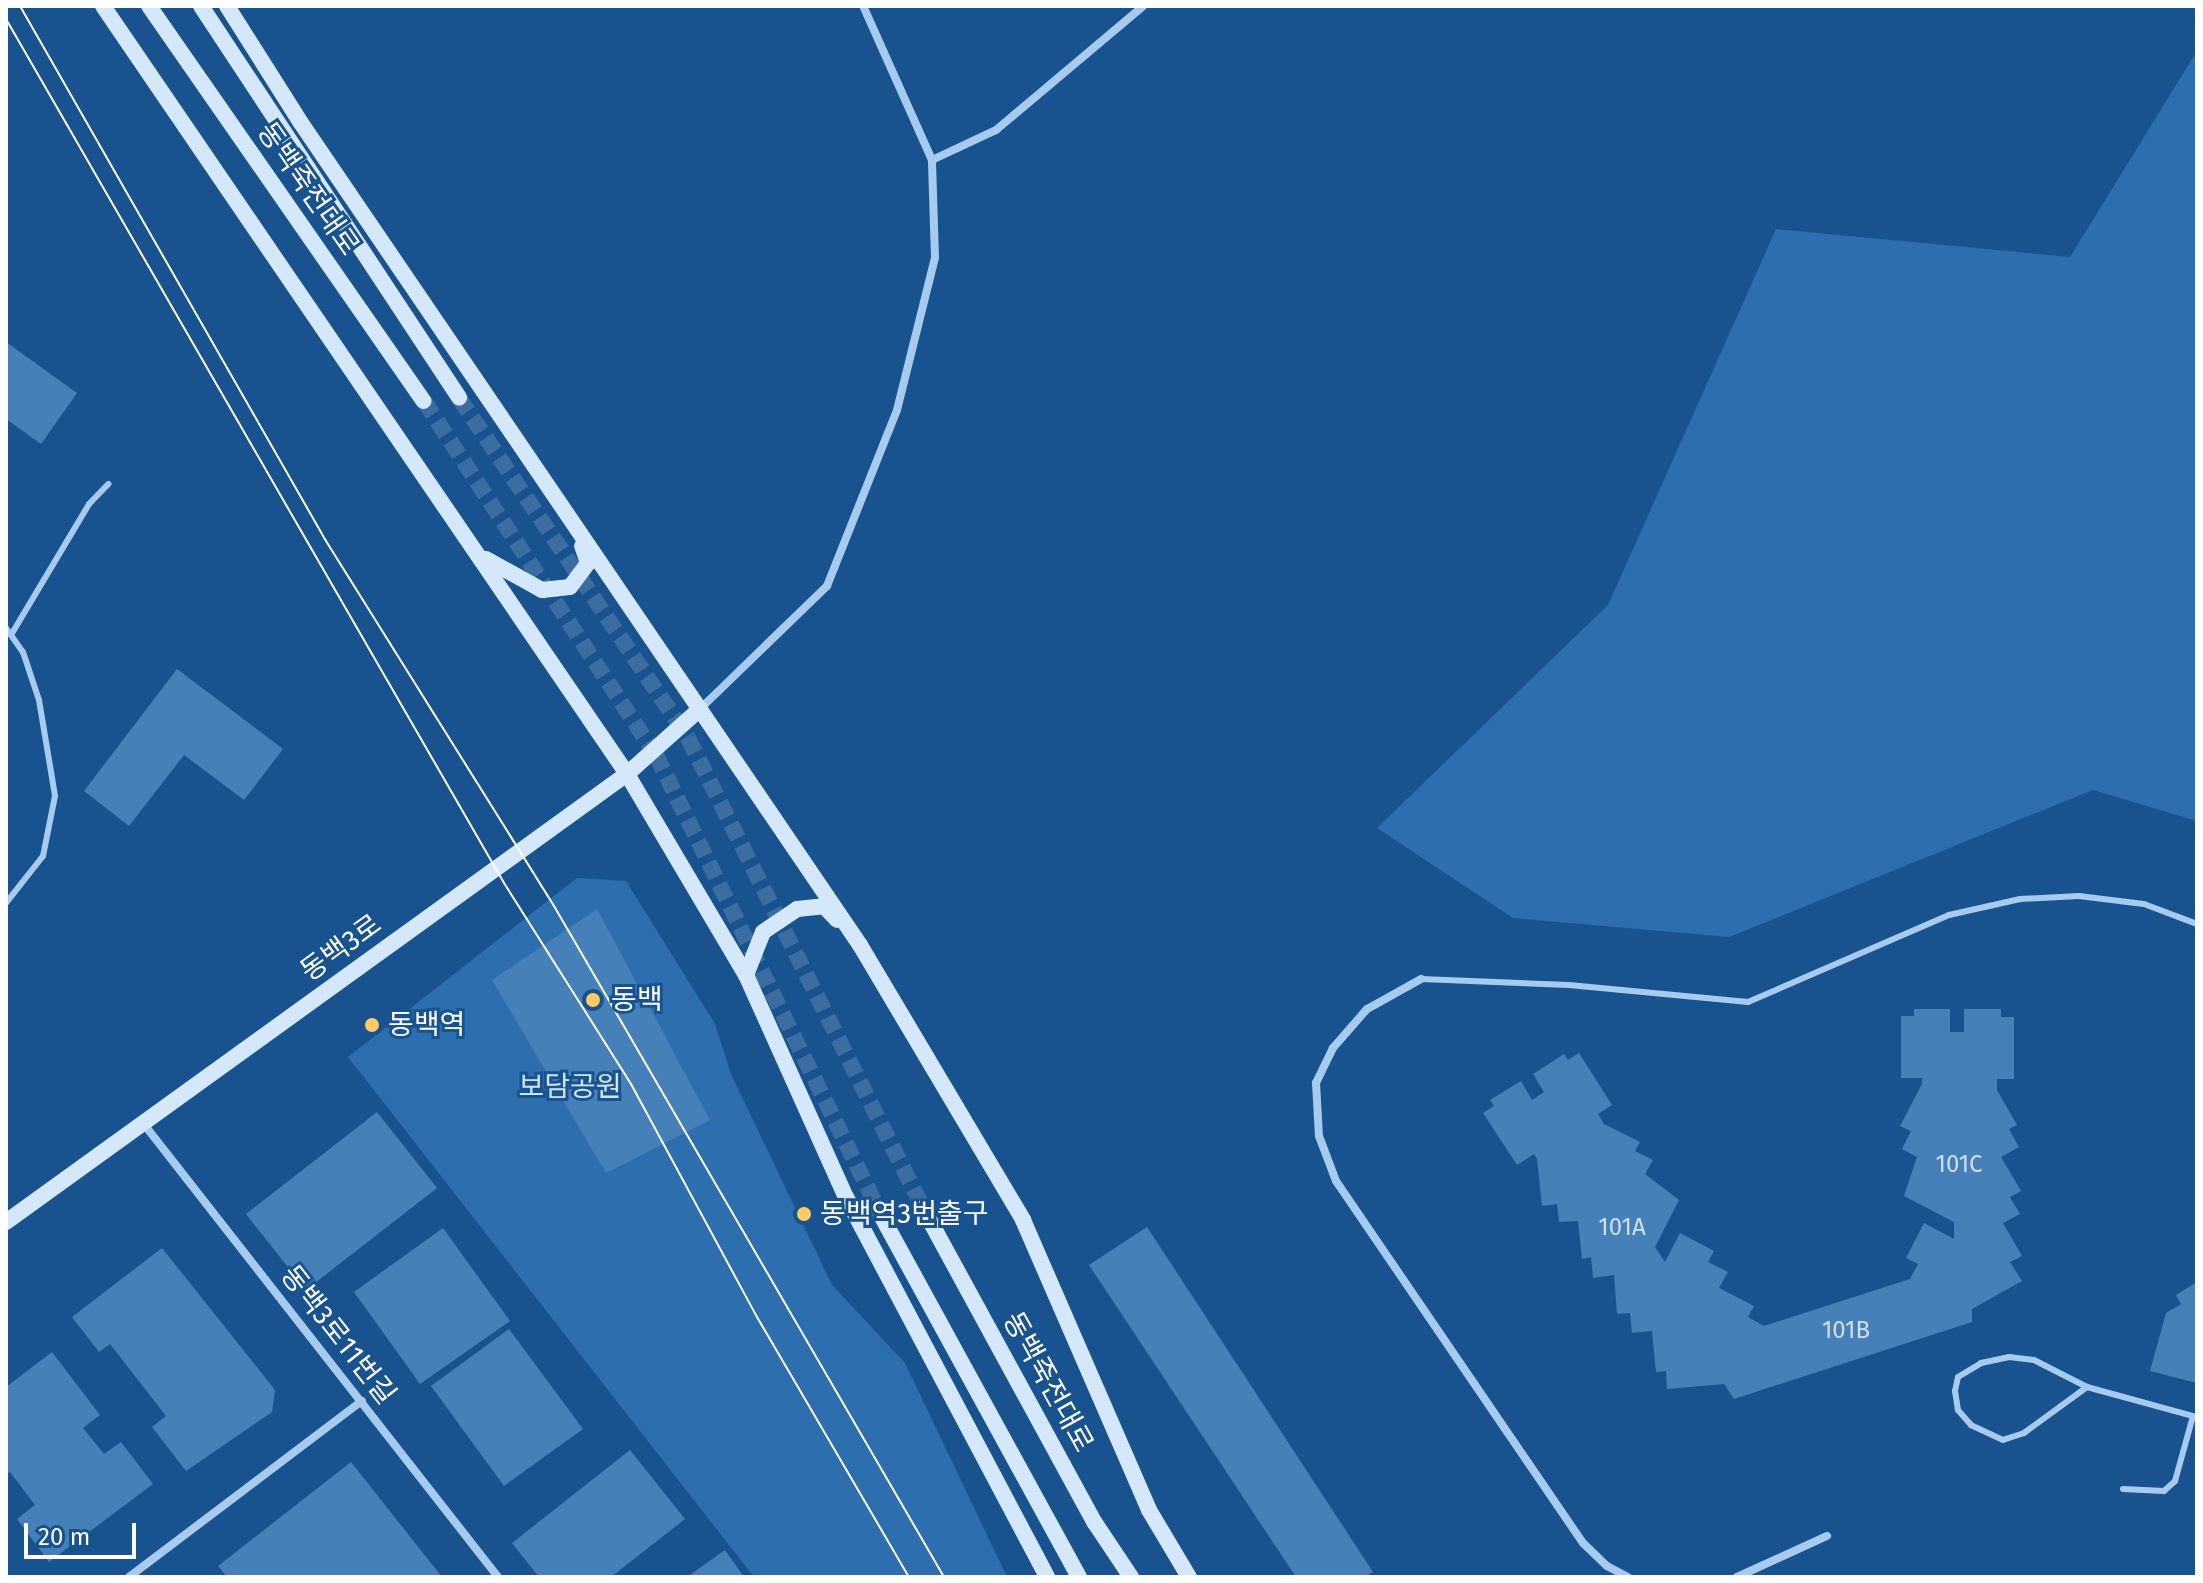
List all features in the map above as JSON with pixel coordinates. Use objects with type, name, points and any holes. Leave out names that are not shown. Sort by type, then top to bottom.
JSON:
[{"type":"main road","points":[[103,6],[627,774],[746,975],[846,1197],[1047,1577]]},
{"type":"main road","name":"동백죽전대로","points":[[149,6],[424,401]]},
{"type":"main road","name":"동백죽전대로","points":[[201,6],[459,398]]},
{"type":"main road","points":[[227,6],[860,945],[1023,1220],[1149,1510],[1189,1577]]},
{"type":"main road","points":[[479,554],[542,590],[570,587],[588,563],[573,523]]},
{"type":"main road","name":"동백3로","points":[[6,1222],[627,774],[700,709]]},
{"type":"main road","points":[[746,975],[763,932],[797,909],[824,906],[860,945]]},
{"type":"main road","name":"동백죽전대로","points":[[923,1208],[1095,1523],[1131,1577]]},
{"type":"main road","points":[[883,1219],[1079,1577]]},
{"type":"street","points":[[700,709],[827,586],[897,410],[935,258],[932,160],[863,6]]},
{"type":"street","points":[[932,160],[996,130],[1143,6]]},
{"type":"street","points":[[1421,979],[1367,1009],[1333,1048],[1316,1083],[1319,1136],[1336,1181],[1583,1543],[1607,1566],[1628,1577]]},
{"type":"street","name":"동백3로11번길","points":[[142,1122],[498,1577]]},
{"type":"street","points":[[129,1577],[362,1401]]},
{"type":"street","points":[[1737,1577],[1827,1536]]},
{"type":"lane","points":[[11,635],[89,504],[108,484]]},
{"type":"lane","points":[[6,628],[23,652],[39,700],[55,796],[43,856],[6,903]]},
{"type":"lane","points":[[1421,979],[1569,985],[1748,1002],[1949,915],[2020,899],[2079,896],[2144,904],[2197,924]]},
{"type":"lane","points":[[2087,1387],[2024,1433],[2003,1440],[1971,1425],[1958,1410],[1955,1391],[1958,1377],[1981,1363],[2009,1357],[2034,1360],[2087,1387],[2195,1416],[2175,1481],[2164,1491],[2123,1489]]},
{"type":"green space","points":[[2197,51],[2197,821],[2093,790],[1729,937],[1513,918],[1377,828],[1608,605],[1776,229],[2070,257]]},
{"type":"green space","name":"보담공원","points":[[577,878],[626,881],[715,1024],[731,1074],[832,1285],[905,1363],[1007,1577],[754,1577],[348,1057]]},
{"type":"building","points":[[6,342],[77,393],[41,444],[6,419]]},
{"type":"building","points":[[177,669],[283,749],[244,800],[184,755],[129,826],[84,791]]},
{"type":"building","points":[[597,909],[710,1120],[606,1173],[492,980]]},
{"type":"building","points":[[1914,1009],[1950,1009],[1950,1032],[1964,1032],[1964,1009],[2001,1009],[2001,1017],[2014,1017],[2014,1079],[1997,1079],[1997,1090],[2017,1125],[2009,1129],[2019,1147],[2001,1157],[2021,1191],[2010,1197],[2020,1214],[2003,1223],[2022,1256],[2010,1262],[2022,1281],[1972,1309],[1972,1322],[1734,1399],[1724,1384],[1667,1389],[1666,1371],[1656,1372],[1652,1331],[1632,1333],[1630,1313],[1617,1314],[1614,1275],[1593,1278],[1591,1257],[1582,1259],[1578,1221],[1559,1222],[1557,1204],[1542,1206],[1537,1159],[1534,1154],[1517,1165],[1483,1113],[1494,1106],[1490,1100],[1521,1081],[1532,1100],[1544,1092],[1533,1074],[1564,1054],[1568,1060],[1579,1053],[1612,1105],[1598,1114],[1604,1124],[1640,1142],[1635,1151],[1653,1160],[1645,1174],[1679,1200],[1655,1247],[1665,1262],[1680,1233],[1714,1251],[1708,1262],[1728,1272],[1719,1288],[1754,1306],[1748,1317],[1764,1326],[1910,1279],[1918,1264],[1906,1258],[1924,1223],[1954,1239],[1954,1222],[1904,1196],[1917,1157],[1902,1149],[1911,1131],[1900,1126],[1922,1084],[1922,1078],[1901,1078],[1901,1016],[1914,1016]]},
{"type":"building","points":[[377,1112],[437,1188],[306,1290],[246,1214]]},
{"type":"building","points":[[1147,1227],[1373,1572],[1365,1577],[1296,1577],[1089,1265]]},
{"type":"building","points":[[443,1228],[510,1321],[420,1384],[354,1292]]},
{"type":"building","points":[[162,1248],[275,1390],[272,1412],[186,1471],[152,1427],[166,1416],[110,1344],[99,1352],[72,1317]]},
{"type":"building","points":[[2197,1282],[2197,1383],[2150,1371],[2166,1313],[2181,1304],[2176,1295]]},
{"type":"building","points":[[509,1329],[583,1429],[504,1486],[431,1386]]},
{"type":"building","points":[[52,1352],[100,1415],[83,1428],[104,1454],[121,1442],[153,1484],[49,1562],[17,1519],[35,1505],[10,1472],[6,1474],[6,1387]]},
{"type":"building","points":[[630,1450],[685,1519],[611,1577],[539,1577],[512,1543]]},
{"type":"building","points":[[351,1462],[442,1577],[227,1577],[218,1566]]},
{"type":"building","points":[[725,1550],[744,1577],[687,1577]]},
{"type":"tunnel","points":[[459,398],[688,738],[923,1208]]},
{"type":"tunnel","points":[[424,401],[656,755],[883,1219]]},
{"type":"tram line","points":[[20,6],[326,541],[554,906],[944,1577]]},
{"type":"tram line","points":[[6,19],[504,883],[631,1084],[757,1317],[909,1577]]},
{"type":"place","name":"동백","points":[[593,1000]]},
{"type":"place","name":"동백역","points":[[372,1025]]},
{"type":"place","name":"동백역3번출구","points":[[804,1214]]}]
